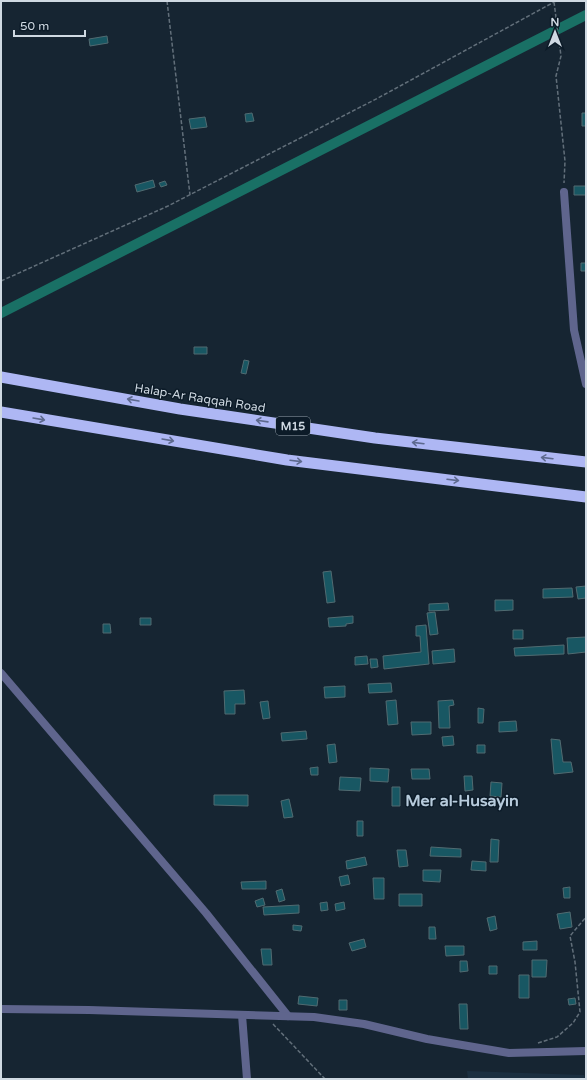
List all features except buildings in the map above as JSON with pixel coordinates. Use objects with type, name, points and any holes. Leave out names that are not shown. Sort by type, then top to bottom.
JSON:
[{"type":"highway","name":"Halap-Ar Raqqah Road","points":[[1,376],[180,409],[367,437],[586,462]]},
{"type":"highway","points":[[1,412],[287,460],[586,497]]},
{"type":"street","points":[[564,192],[574,330],[586,384]]},
{"type":"street","points":[[1,673],[206,913],[288,1016]]},
{"type":"street","points":[[1,1009],[89,1010],[314,1017],[364,1024],[427,1039],[510,1054],[586,1051]]},
{"type":"street","points":[[242,1015],[247,1079]]},
{"type":"path","points":[[167,1],[190,195]]},
{"type":"path","points":[[1,281],[190,195],[378,98],[555,2],[561,56],[556,76],[565,161],[564,192]]},
{"type":"path","points":[[537,1043],[557,1037],[573,1023],[580,1012],[575,962],[570,936],[586,917]]},
{"type":"path","points":[[265,1016],[325,1079]]},
{"type":"shaded area","points":[[467,1071],[584,1075],[585,1079],[468,1079]]},
{"type":"waterway","points":[[1,313],[586,15]]},
{"type":"district","name":"Mer al-Husayin","points":[[462,801]]}]
